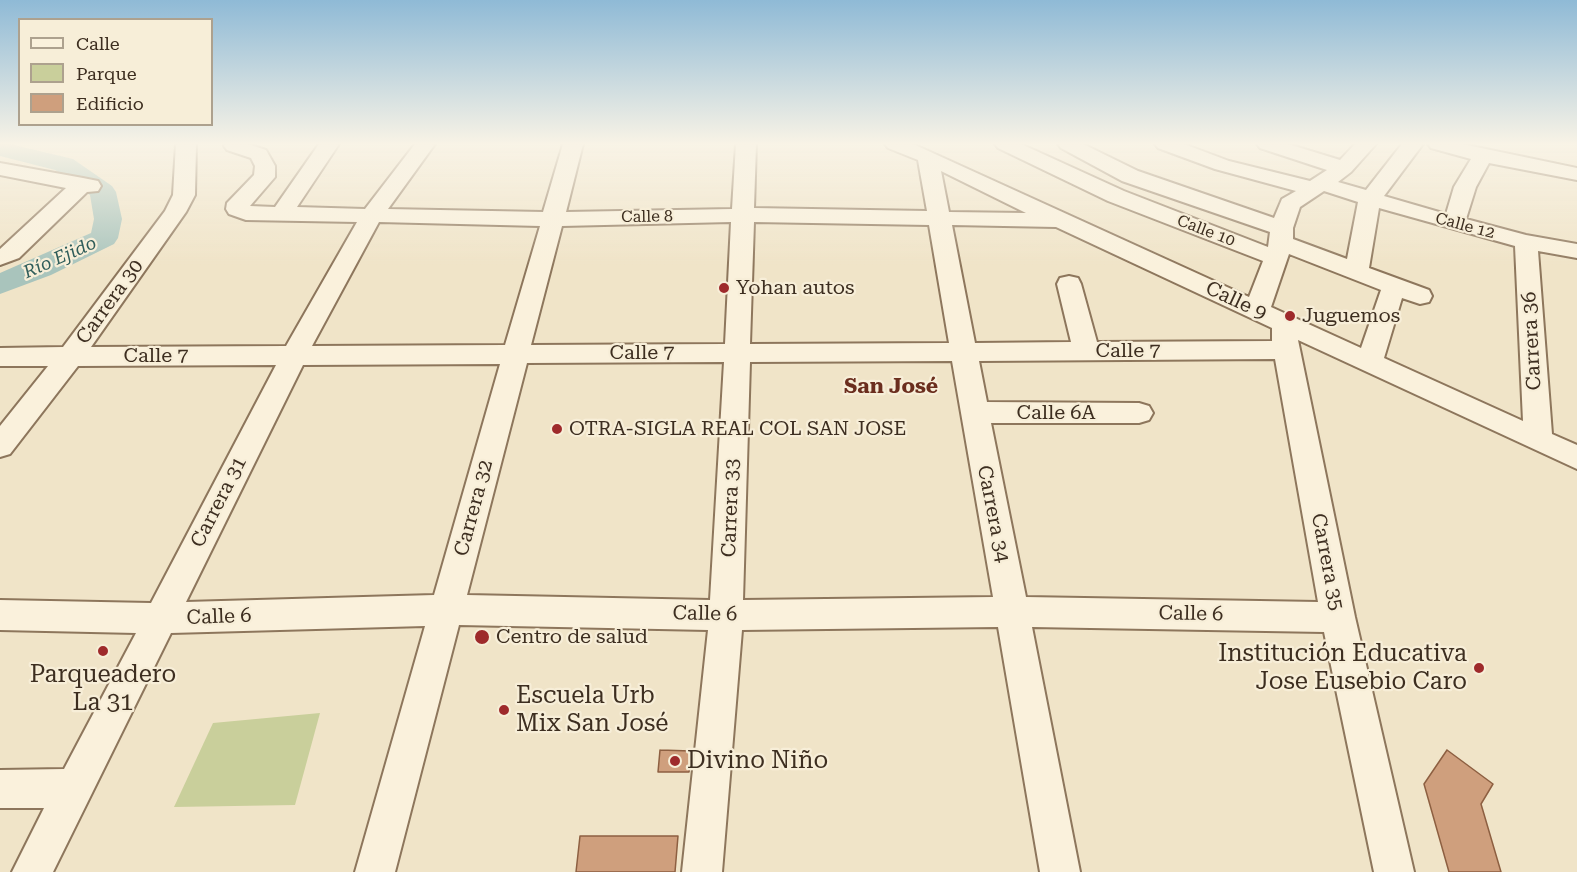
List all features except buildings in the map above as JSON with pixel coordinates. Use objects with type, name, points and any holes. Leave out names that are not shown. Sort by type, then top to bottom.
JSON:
[{"type":"street","points":[[0,258],[11,253],[86,185],[84,185]]},
{"type":"street","name":"Carrera 30","points":[[0,446],[70,357],[175,212],[184,195],[185,185]]},
{"type":"street","name":"Calle 8","points":[[256,185],[238,203],[237,209],[246,213],[552,219],[742,215],[1058,219]]},
{"type":"street","points":[[282,213],[301,185]]},
{"type":"street","name":"Carrera 31","points":[[32,872],[294,356],[371,216],[394,185]]},
{"type":"street","name":"Carrera 32","points":[[375,872],[562,185]]},
{"type":"street","name":"Carrera 33","points":[[702,872],[726,615],[744,185]]},
{"type":"street","name":"Carrera 34","points":[[928,185],[939,218],[1060,872]]},
{"type":"street","name":"Calle 9","points":[[988,185],[1275,328],[1369,362],[1577,458]]},
{"type":"street","name":"Calle 10","points":[[1092,185],[1116,196],[1280,243],[1420,296]]},
{"type":"street","points":[[1198,185],[1280,243]]},
{"type":"street","name":"Calle 12","points":[[1310,185],[1526,242],[1577,251]]},
{"type":"street","points":[[1356,272],[1370,199],[1381,185]]},
{"type":"street","points":[[1454,223],[1468,185]]},
{"type":"street","points":[[1275,328],[1280,243],[1290,204],[1316,186]]},
{"type":"street","name":"Carrera 36","points":[[1526,242],[1538,440]]},
{"type":"street","points":[[1069,284],[1086,351]]},
{"type":"street","points":[[1369,362],[1394,286]]},
{"type":"street","name":"Calle 7","points":[[0,357],[1086,351],[1275,328]]},
{"type":"street","name":"Carrera 35","points":[[1275,328],[1394,872]]},
{"type":"street","name":"Calle 6A","points":[[974,412],[1139,413]]},
{"type":"street","name":"Calle 6","points":[[0,615],[159,618],[446,610],[726,615],[1011,612],[1338,617]]},
{"type":"street","points":[[0,789],[73,788]]},
{"type":"green space","points":[[320,713],[295,805],[174,807],[213,723]]},
{"type":"waterway","name":"Río Ejido","points":[[0,284],[41,268],[104,238],[108,219],[103,192],[93,185]]},
{"type":"place","name":"Yohan autos","points":[[724,288]]},
{"type":"place","name":"Juguemos","points":[[1290,316]]},
{"type":"place","name":"OTRA-SIGLA REAL COL SAN JOSE","points":[[557,429]]},
{"type":"place","name":"Centro de salud","points":[[482,637]]},
{"type":"place","name":"Parqueadero La 31","points":[[103,651]]},
{"type":"place","name":"Institución Educativa Jose Eusebio Caro","points":[[1479,668]]},
{"type":"place","name":"Escuela Urb Mix San José","points":[[504,710]]},
{"type":"place","name":"Divino Niño","points":[[675,761]]},
{"type":"district","name":"San José","points":[[891,387]]}]
